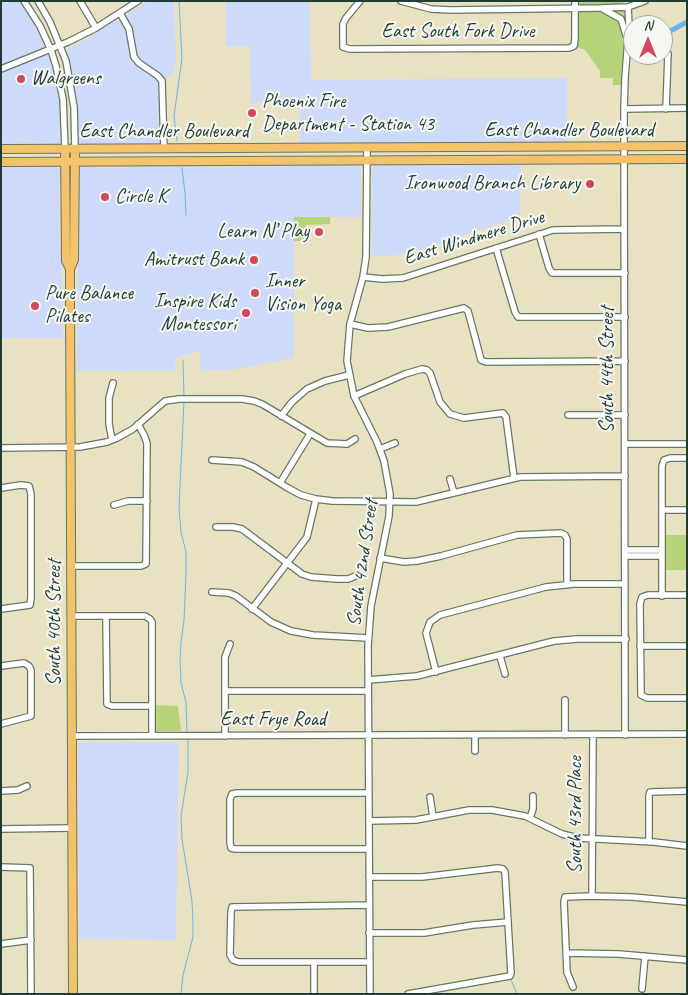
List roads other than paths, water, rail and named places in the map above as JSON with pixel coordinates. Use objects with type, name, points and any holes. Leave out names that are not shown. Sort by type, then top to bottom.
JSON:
[{"type":"main road","name":"East Chandler Boulevard","points":[[1,149],[687,146]]},
{"type":"main road","points":[[491,160],[495,147]]},
{"type":"main road","points":[[240,148],[240,161]]},
{"type":"main road","name":"South 40th Street","points":[[65,149],[66,261],[70,269]]},
{"type":"main road","name":"South 40th Street","points":[[74,994],[70,269],[74,260],[75,149]]},
{"type":"main road","points":[[194,149],[194,161]]},
{"type":"main road","name":"East Chandler Boulevard","points":[[1,162],[687,159]]},
{"type":"street","points":[[24,1],[66,62],[73,96],[75,149]]},
{"type":"street","points":[[38,1],[50,22],[56,48],[62,93],[65,149]]},
{"type":"street","points":[[80,1],[96,28]]},
{"type":"street","points":[[1,70],[23,59],[56,48],[96,28],[138,1]]},
{"type":"street","name":"East South Fork Drive","points":[[360,1],[346,18],[342,39],[343,47],[350,49],[569,48],[574,46],[575,8]]},
{"type":"street","points":[[401,1],[431,10],[600,8],[628,6],[645,1]]},
{"type":"street","points":[[575,1],[575,8]]},
{"type":"street","name":"South 44th Street","points":[[628,6],[628,15]]},
{"type":"street","points":[[600,8],[621,20],[623,26]]},
{"type":"street","points":[[120,13],[129,29],[134,58],[162,81],[164,149]]},
{"type":"street","name":"South 44th Street","points":[[625,734],[624,109],[627,65]]},
{"type":"street","points":[[666,109],[668,65]]},
{"type":"street","points":[[624,109],[687,108]]},
{"type":"street","name":"South 42nd Street","points":[[366,148],[367,239],[363,277],[350,324],[347,352],[349,375],[354,396],[380,449],[388,479],[390,502],[371,606],[368,638],[370,994]]},
{"type":"street","name":"East Windmere Drive","points":[[363,277],[382,279],[403,278],[560,229],[624,229]]},
{"type":"street","points":[[539,234],[549,268],[552,272],[624,273]]},
{"type":"street","points":[[496,248],[518,317],[625,317]]},
{"type":"street","points":[[350,324],[368,328],[388,327],[464,308],[468,312],[481,360],[486,362],[625,361]]},
{"type":"street","points":[[354,396],[405,374],[422,369],[428,370],[440,402],[450,414],[464,418],[498,412],[503,413],[506,417],[514,478]]},
{"type":"street","points":[[281,416],[301,394],[325,381],[349,375]]},
{"type":"street","points":[[112,440],[109,424],[109,398],[113,383]]},
{"type":"street","points":[[296,388],[301,394]]},
{"type":"street","points":[[1,448],[88,446],[112,440],[138,424],[166,401],[179,399],[248,400],[262,404],[321,441],[347,444],[355,439]]},
{"type":"street","points":[[568,415],[625,415]]},
{"type":"street","points":[[71,566],[141,566],[146,564],[147,444],[138,424]]},
{"type":"street","points":[[280,483],[310,434]]},
{"type":"street","points":[[380,449],[395,443]]},
{"type":"street","points":[[625,444],[687,444]]},
{"type":"street","points":[[662,596],[662,466],[664,460],[670,458],[687,458]]},
{"type":"street","points":[[212,460],[242,462],[254,467],[295,492],[316,499],[390,502],[416,502],[514,478],[535,476],[625,476]]},
{"type":"street","points":[[450,479],[454,493]]},
{"type":"street","points":[[1,488],[20,485],[29,486],[31,494],[30,605],[1,609]]},
{"type":"street","points":[[252,609],[307,537],[316,499]]},
{"type":"street","points":[[114,505],[128,500],[147,501]]},
{"type":"street","points":[[662,510],[687,510]]},
{"type":"street","points":[[216,527],[226,526],[242,529],[302,574],[311,577],[343,579],[358,576]]},
{"type":"street","points":[[380,558],[404,562],[417,561],[517,535],[561,533],[567,539],[567,584]]},
{"type":"street","points":[[625,553],[662,553]]},
{"type":"street","points":[[436,672],[426,633],[434,617],[525,591],[567,584],[626,584]]},
{"type":"street","points":[[212,592],[229,593],[236,596],[276,625],[301,634],[368,638]]},
{"type":"street","points":[[687,595],[642,597],[640,604],[641,695],[647,698],[687,698]]},
{"type":"street","points":[[71,616],[145,616],[150,619],[152,622],[152,736]]},
{"type":"street","points":[[106,617],[107,704],[112,706],[152,706]]},
{"type":"street","points":[[368,680],[399,679],[436,672],[500,656],[538,644],[566,640],[626,639]]},
{"type":"street","points":[[225,736],[225,657],[230,644]]},
{"type":"street","points":[[640,646],[687,646]]},
{"type":"street","points":[[500,656],[505,674]]},
{"type":"street","points":[[1,666],[24,663],[31,670],[31,716],[1,724]]},
{"type":"street","points":[[225,691],[368,691]]},
{"type":"street","name":"South 43rd Place","points":[[565,700],[565,735]]},
{"type":"street","name":"East Frye Road","points":[[72,736],[687,734]]},
{"type":"street","points":[[475,735],[475,751]]},
{"type":"street","name":"South 43rd Place","points":[[573,986],[567,972],[564,902],[565,897],[592,896],[592,735]]},
{"type":"street","points":[[1,791],[18,790],[27,786]]},
{"type":"street","points":[[649,842],[650,792],[687,790]]},
{"type":"street","points":[[369,793],[237,793],[232,794],[230,798],[231,848],[235,850],[369,849]]},
{"type":"street","points":[[530,818],[533,809],[533,796]]},
{"type":"street","points":[[430,797],[433,817]]},
{"type":"street","points":[[369,821],[405,821],[480,810],[503,811],[530,818],[570,837],[687,846]]},
{"type":"street","points":[[1,829],[72,828]]},
{"type":"street","points":[[553,837],[556,830]]},
{"type":"street","points":[[1,867],[30,868],[31,994]]},
{"type":"street","points":[[369,877],[422,876],[468,870],[503,869],[505,872],[510,976],[408,994]]},
{"type":"street","points":[[592,896],[687,902]]},
{"type":"street","points":[[369,905],[232,907],[230,955],[232,960],[239,962],[369,962]]},
{"type":"street","points":[[369,933],[424,933],[473,925],[508,922]]},
{"type":"street","points":[[1,944],[31,940]]},
{"type":"street","points":[[566,953],[645,956],[687,960]]},
{"type":"street","points":[[642,989],[645,956]]},
{"type":"street","points":[[314,962],[314,994]]},
{"type":"waterway","points":[[177,141],[174,116],[182,58],[179,1]]},
{"type":"waterway","points":[[673,30],[687,22]]},
{"type":"waterway","points":[[182,168],[186,215]]},
{"type":"waterway","points":[[183,360],[184,397]]},
{"type":"waterway","points":[[184,401],[179,508],[181,532],[186,552],[186,574],[180,662],[181,683],[186,702],[187,733]]},
{"type":"waterway","points":[[181,994],[183,975],[193,937],[192,901],[182,839],[181,816],[188,772],[188,737]]},
{"type":"waterway","points":[[510,977],[517,994]]},
{"type":"place","name":"Walgreens","points":[[21,79]]},
{"type":"place","name":"Phoenix Fire Department - Station 43","points":[[252,113]]},
{"type":"place","name":"Ironwood Branch Library","points":[[590,184]]},
{"type":"place","name":"Circle K","points":[[105,197]]},
{"type":"place","name":"Learn N’ Play","points":[[319,232]]},
{"type":"place","name":"Amitrust Bank","points":[[254,260]]},
{"type":"place","name":"Inner Vision Yoga","points":[[255,293]]},
{"type":"place","name":"Pure Balance Pilates","points":[[35,306]]},
{"type":"place","name":"Inspire Kids Montessori","points":[[246,313]]}]
